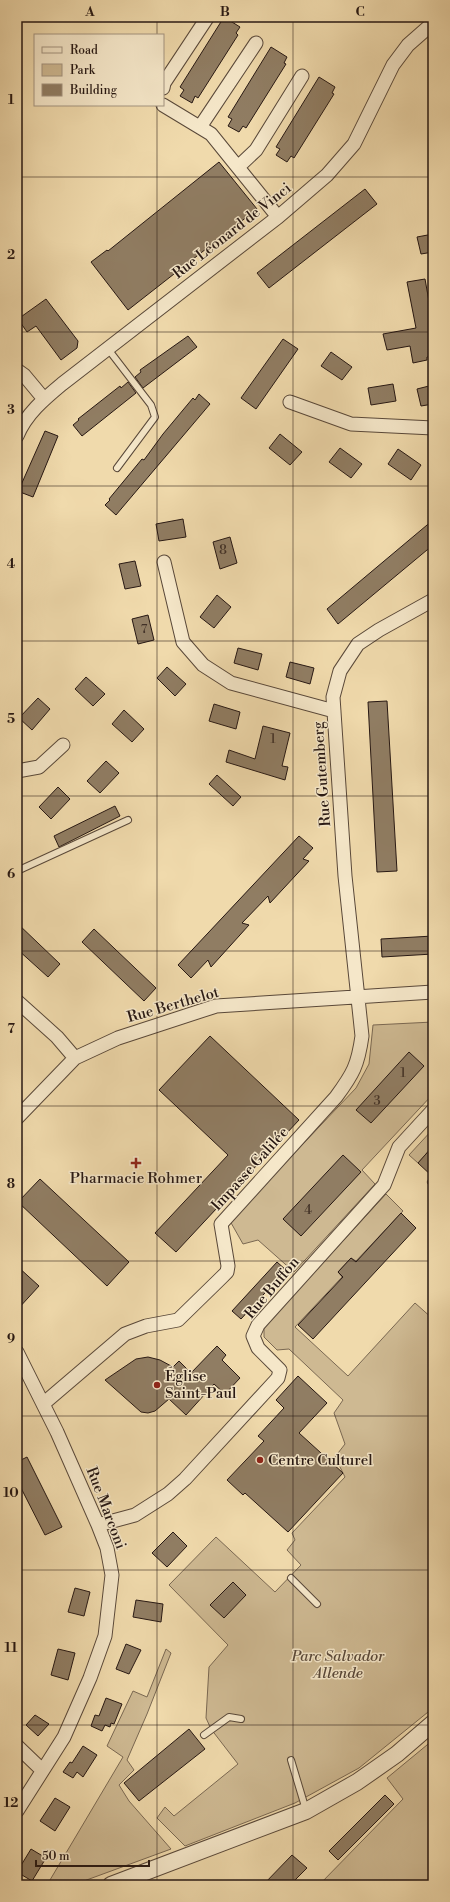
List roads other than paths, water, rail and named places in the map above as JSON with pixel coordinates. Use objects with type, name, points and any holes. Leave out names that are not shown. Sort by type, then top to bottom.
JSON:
[{"type":"street","points":[[164,83],[207,18]]},
{"type":"street","name":"Rue Léonard de Vinci","points":[[17,436],[22,423],[44,399],[278,217],[327,175],[354,144],[393,65],[408,45],[433,23]]},
{"type":"street","points":[[200,127],[256,43]]},
{"type":"street","points":[[238,168],[256,150],[302,76]]},
{"type":"street","points":[[164,106],[211,134],[278,217]]},
{"type":"street","points":[[17,370],[24,375],[44,399]]},
{"type":"street","points":[[290,402],[351,424],[433,428]]},
{"type":"street","points":[[164,562],[183,642],[203,665],[231,683],[334,711]]},
{"type":"street","name":"Rue Gutemberg","points":[[357,996],[345,876],[333,697],[340,670],[358,644],[379,630],[433,600]]},
{"type":"street","points":[[17,771],[39,767],[63,745]]},
{"type":"street","name":"Rue Berthelot","points":[[75,1058],[118,1038],[216,1006],[433,992]]},
{"type":"street","name":"Impasse Galilée","points":[[43,1404],[125,1334],[146,1326],[178,1320],[228,1272],[221,1224],[336,1097],[350,1079],[359,1060],[362,1036],[357,996]]},
{"type":"street","points":[[17,1001],[57,1037],[75,1058],[17,1118]]},
{"type":"street","name":"Rue Buffon","points":[[98,1525],[134,1515],[168,1494],[185,1479],[278,1378],[280,1370],[258,1348],[253,1336],[258,1325],[384,1185],[399,1146],[433,1110]]},
{"type":"street","name":"Rue Marconi","points":[[17,1352],[43,1404],[98,1525],[107,1548],[112,1575],[105,1636],[90,1678],[64,1737],[17,1811]]},
{"type":"street","points":[[111,1885],[306,1811],[368,1774],[397,1754],[433,1723]]},
{"type":"street","points":[[17,1746],[42,1770]]},
{"type":"lane","points":[[108,349],[151,405],[155,417],[117,468]]},
{"type":"lane","points":[[17,871],[128,820]]},
{"type":"lane","points":[[290,1578],[317,1604]]},
{"type":"lane","points":[[204,1735],[229,1717],[241,1719]]},
{"type":"lane","points":[[291,1760],[306,1811]]},
{"type":"place","name":"Pharmacie Rohmer","points":[[136,1163]]},
{"type":"place","name":"Église Saint-Paul","points":[[157,1385]]},
{"type":"place","name":"Centre Culturel","points":[[260,1460]]},
{"type":"park label","name":"Parc Salvador Allende","points":[[338,1664]]}]
